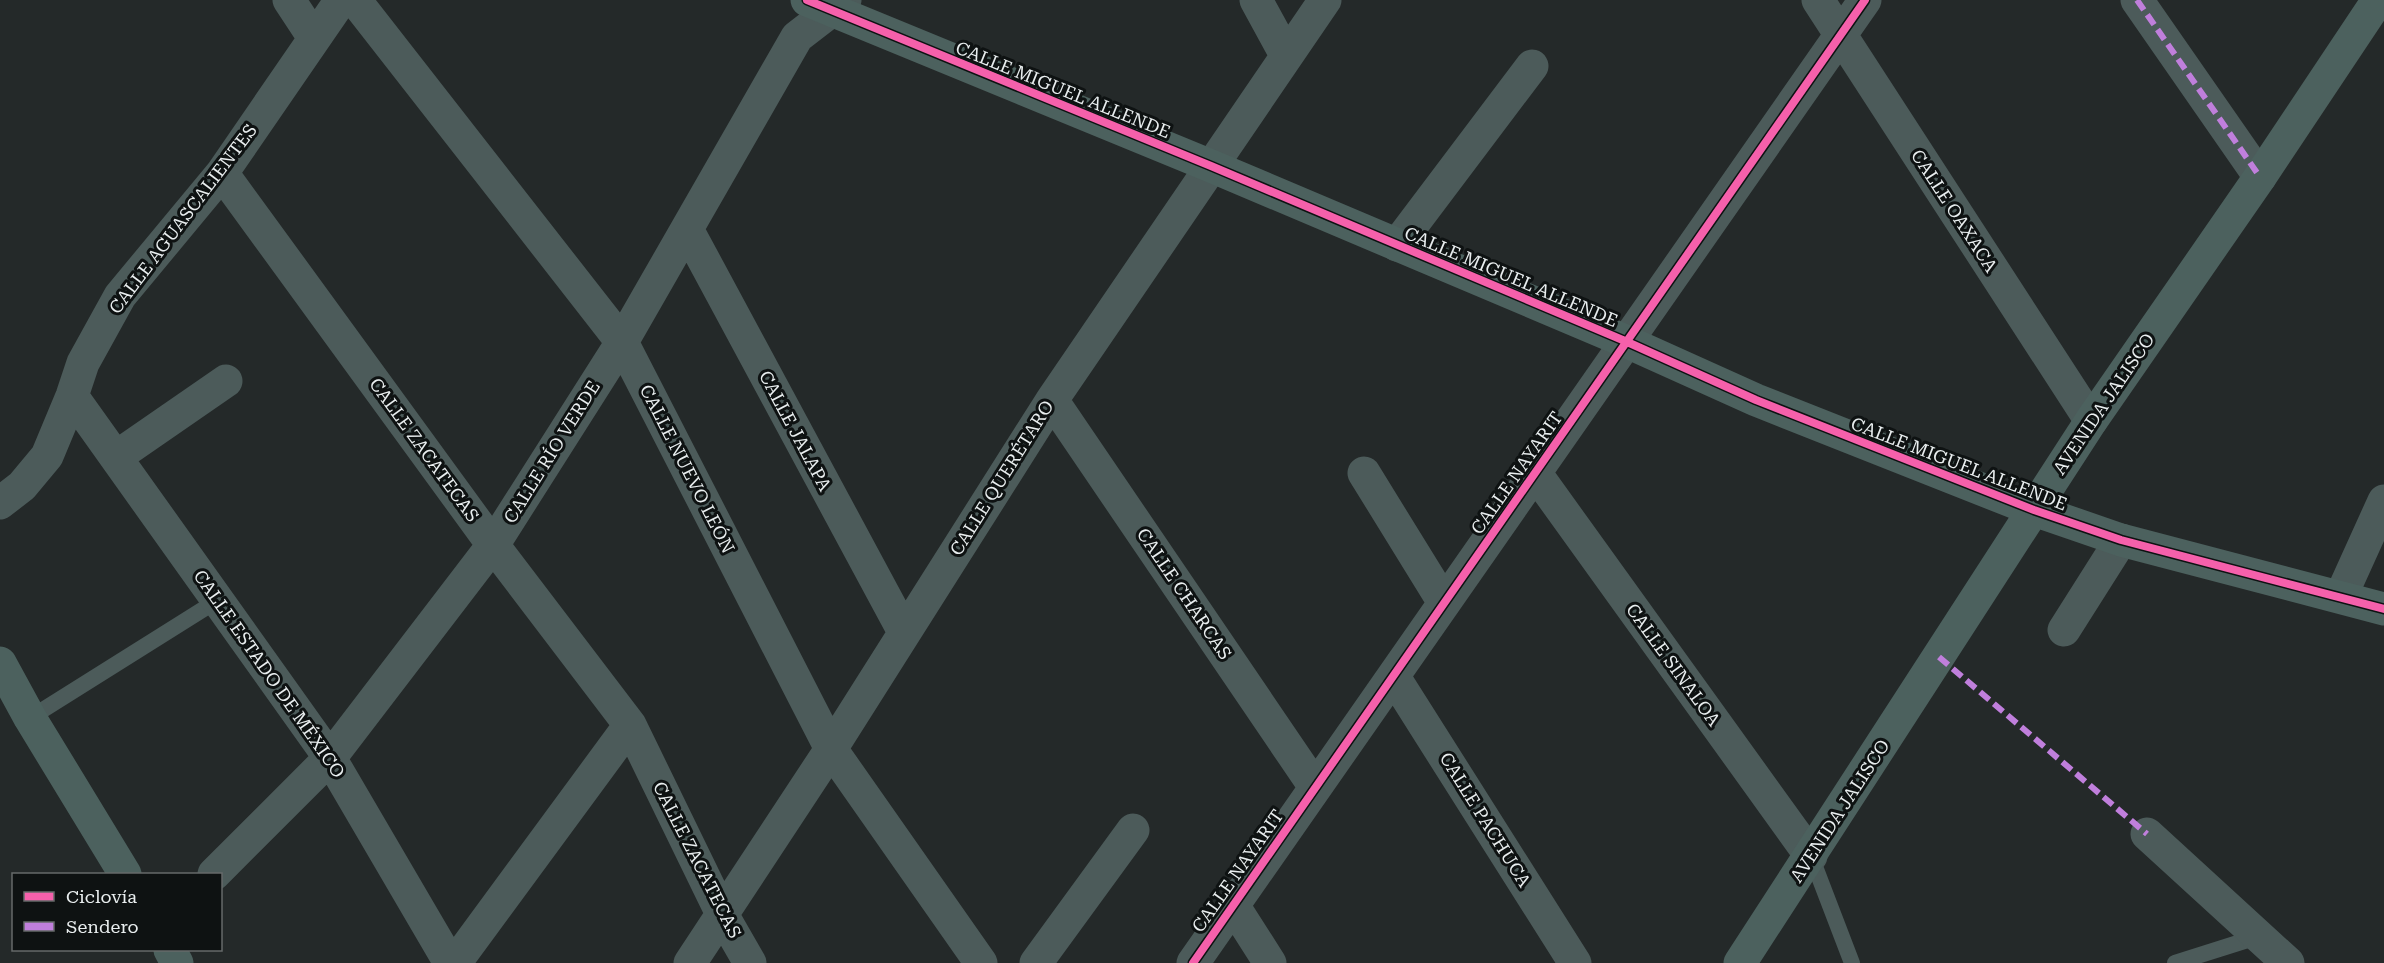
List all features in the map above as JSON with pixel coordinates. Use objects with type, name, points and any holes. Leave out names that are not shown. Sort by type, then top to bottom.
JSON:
[{"type":"street","points":[[290,0],[314,38]]},
{"type":"street","name":"CALLE AGUASCALIENTES","points":[[0,503],[22,486],[47,456],[83,363],[120,296],[222,173],[341,0]]},
{"type":"street","name":"CALLE NUEVO LEÓN","points":[[355,0],[622,342],[831,749],[981,963]]},
{"type":"street","points":[[1256,0],[1286,55]]},
{"type":"street","name":"CALLE QUERÉTARO","points":[[690,963],[831,749],[1052,400],[1325,0]]},
{"type":"street","name":"CALLE OAXACA","points":[[1818,0],[2091,421]]},
{"type":"street","name":"CALLE NAYARIT","points":[[1193,963],[1394,677],[1443,601],[1536,474],[1625,341],[1865,0]]},
{"type":"street","points":[[2136,0],[2260,177]]},
{"type":"street","name":"AVENIDA JALISCO","points":[[1740,963],[2091,421],[2260,177],[2378,0]]},
{"type":"street","name":"CALLE RÍO VERDE","points":[[215,873],[330,758],[493,545],[622,342],[796,37],[828,4]]},
{"type":"street","name":"CALLE MIGUEL ALLENDE","points":[[828,4],[1625,341],[1756,400],[2034,510],[2121,540],[2384,609]]},
{"type":"street","points":[[1397,245],[1532,66]]},
{"type":"street","name":"CALLE ZACATECAS","points":[[222,173],[493,545],[630,725],[723,916],[750,963]]},
{"type":"street","name":"CALLE JALAPA","points":[[687,229],[904,632]]},
{"type":"street","points":[[116,457],[226,381]]},
{"type":"street","name":"CALLE ESTADO DE MÉXICO","points":[[72,396],[330,758],[450,963]]},
{"type":"street","name":"CALLE CHARCAS","points":[[1052,400],[1315,787]]},
{"type":"street","points":[[1364,473],[1443,601]]},
{"type":"street","name":"CALLE SINALOA","points":[[1536,474],[1811,856]]},
{"type":"street","points":[[2341,596],[2384,501]]},
{"type":"street","points":[[2064,630],[2121,540]]},
{"type":"street","points":[[0,663],[30,718],[124,873]]},
{"type":"street","name":"CALLE PACHUCA","points":[[1394,677],[1575,963]]},
{"type":"street","points":[[455,963],[630,725]]},
{"type":"street","points":[[1036,963],[1134,830]]},
{"type":"street","points":[[2147,834],[2288,963]]},
{"type":"street","points":[[1233,905],[1270,963]]},
{"type":"lane","points":[[30,718],[218,600]]},
{"type":"lane","points":[[1811,856],[1852,963]]},
{"type":"lane","points":[[2175,963],[2257,937]]},
{"type":"marked path","points":[[2137,0],[2260,177]]},
{"type":"marked path","points":[[1939,657],[2147,834]]},
{"type":"cycle path","points":[[807,0],[1211,166],[1625,341],[1756,400],[2034,510],[2121,540],[2384,609]]},
{"type":"cycle path","points":[[1193,963],[1865,0]]}]
